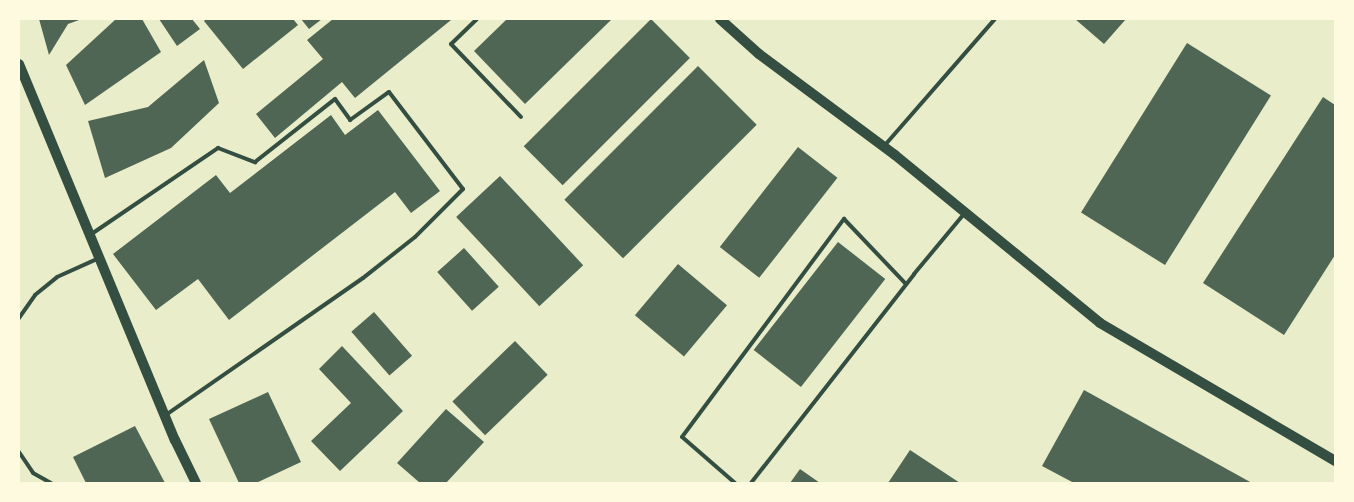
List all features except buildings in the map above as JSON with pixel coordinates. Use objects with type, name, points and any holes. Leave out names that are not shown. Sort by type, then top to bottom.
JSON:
[{"type":"main road","points":[[720,19],[759,54],[883,148],[1100,324],[1335,461]]},
{"type":"main road","points":[[19,64],[165,417],[196,483]]},
{"type":"lane","points":[[477,19],[451,44],[521,117]]},
{"type":"lane","points":[[883,148],[995,19]]},
{"type":"lane","points":[[90,236],[218,148],[255,162],[335,99],[350,120],[389,92],[463,189],[415,237],[363,278],[165,417]]},
{"type":"lane","points":[[752,483],[906,284],[965,213]]},
{"type":"lane","points":[[735,483],[682,437],[844,219],[906,284]]},
{"type":"lane","points":[[19,318],[35,295],[58,277],[99,258]]},
{"type":"lane","points":[[19,452],[33,473],[51,483]]}]
